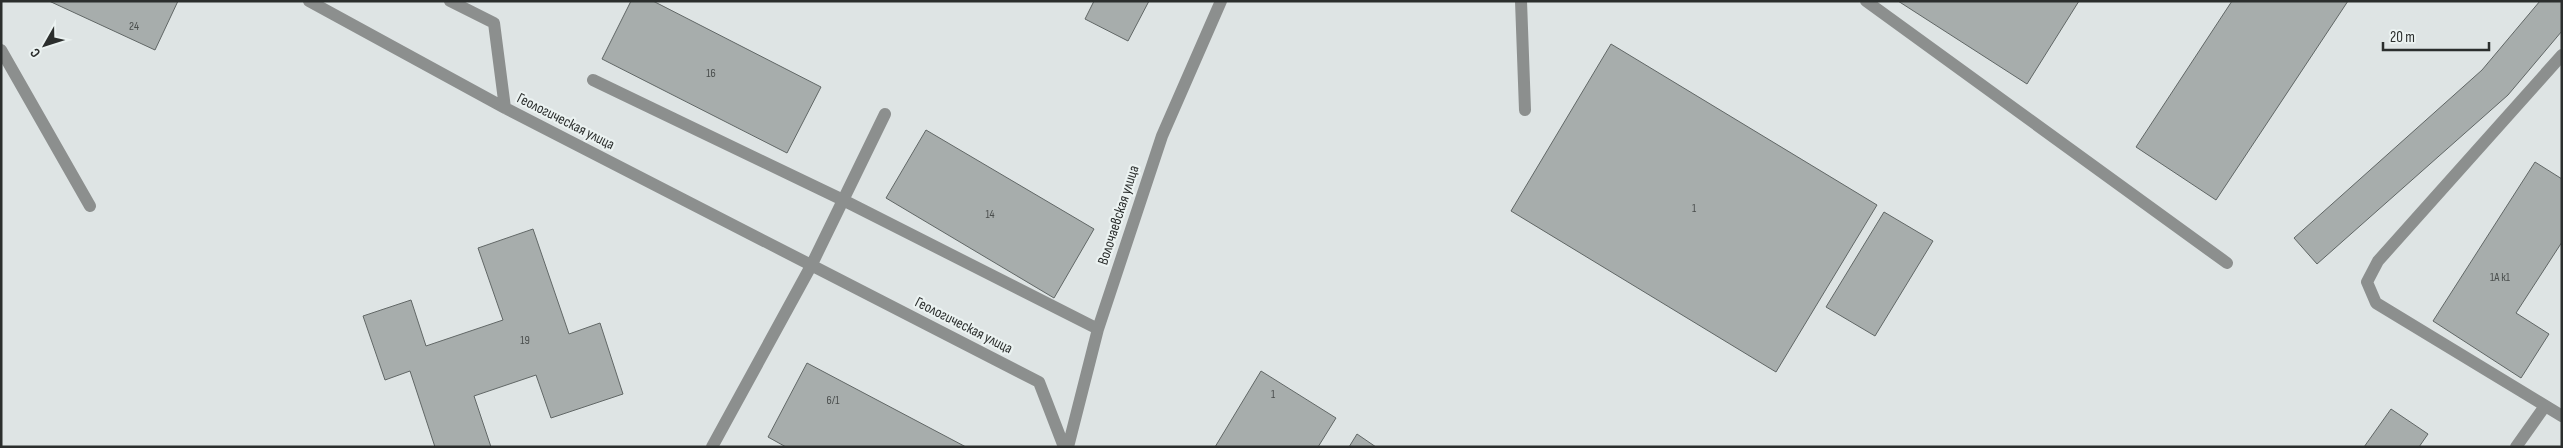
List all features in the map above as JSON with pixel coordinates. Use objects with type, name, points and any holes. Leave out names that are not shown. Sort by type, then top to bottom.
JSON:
[{"type":"street","name":"Геологическая улица","points":[[308,1],[505,108],[1039,382],[1066,447]]},
{"type":"street","points":[[450,1],[494,23],[505,108]]},
{"type":"street","name":"Волочаевская улица","points":[[1066,447],[1098,328],[1162,136],[1221,1]]},
{"type":"street","points":[[1521,1],[1525,110]]},
{"type":"street","points":[[1866,1],[2227,263]]},
{"type":"street","points":[[1,50],[90,206]]},
{"type":"street","points":[[2562,55],[2378,261],[2367,282],[2376,303],[2562,416]]},
{"type":"street","points":[[593,80],[843,200],[1098,328]]},
{"type":"street","points":[[712,447],[811,266],[885,114]]},
{"type":"street","points":[[2516,447],[2545,406]]},
{"type":"building","points":[[49,1],[178,1],[155,50]]},
{"type":"building","points":[[631,1],[653,1],[821,87],[787,153],[602,59]]},
{"type":"building","points":[[1094,1],[1149,1],[1128,41],[1085,19]]},
{"type":"building","points":[[1898,1],[2079,1],[2027,84]]},
{"type":"building","points":[[2232,1],[2348,1],[2216,200],[2136,147]]},
{"type":"building","points":[[2540,1],[2562,1],[2562,31],[2508,95],[2317,264],[2294,238],[2482,70]]},
{"type":"building","points":[[1611,44],[1877,205],[1776,372],[1511,211]]},
{"type":"building","points":[[926,130],[1094,229],[1054,298],[886,198]]},
{"type":"building","points":[[2535,162],[2562,179],[2562,242],[2516,313],[2549,334],[2521,378],[2433,321]]},
{"type":"building","points":[[1884,212],[1933,241],[1875,336],[1826,307]]},
{"type":"building","points":[[533,229],[569,334],[600,323],[623,394],[551,418],[536,375],[474,396],[491,447],[435,447],[410,371],[385,380],[363,316],[411,300],[426,346],[503,320],[478,248]]},
{"type":"building","points":[[807,363],[966,447],[786,447],[768,437]]},
{"type":"building","points":[[1261,371],[1336,418],[1318,447],[1215,447]]},
{"type":"building","points":[[2391,409],[2428,434],[2419,447],[2364,447]]},
{"type":"building","points":[[1357,434],[1376,447],[1349,447]]}]
